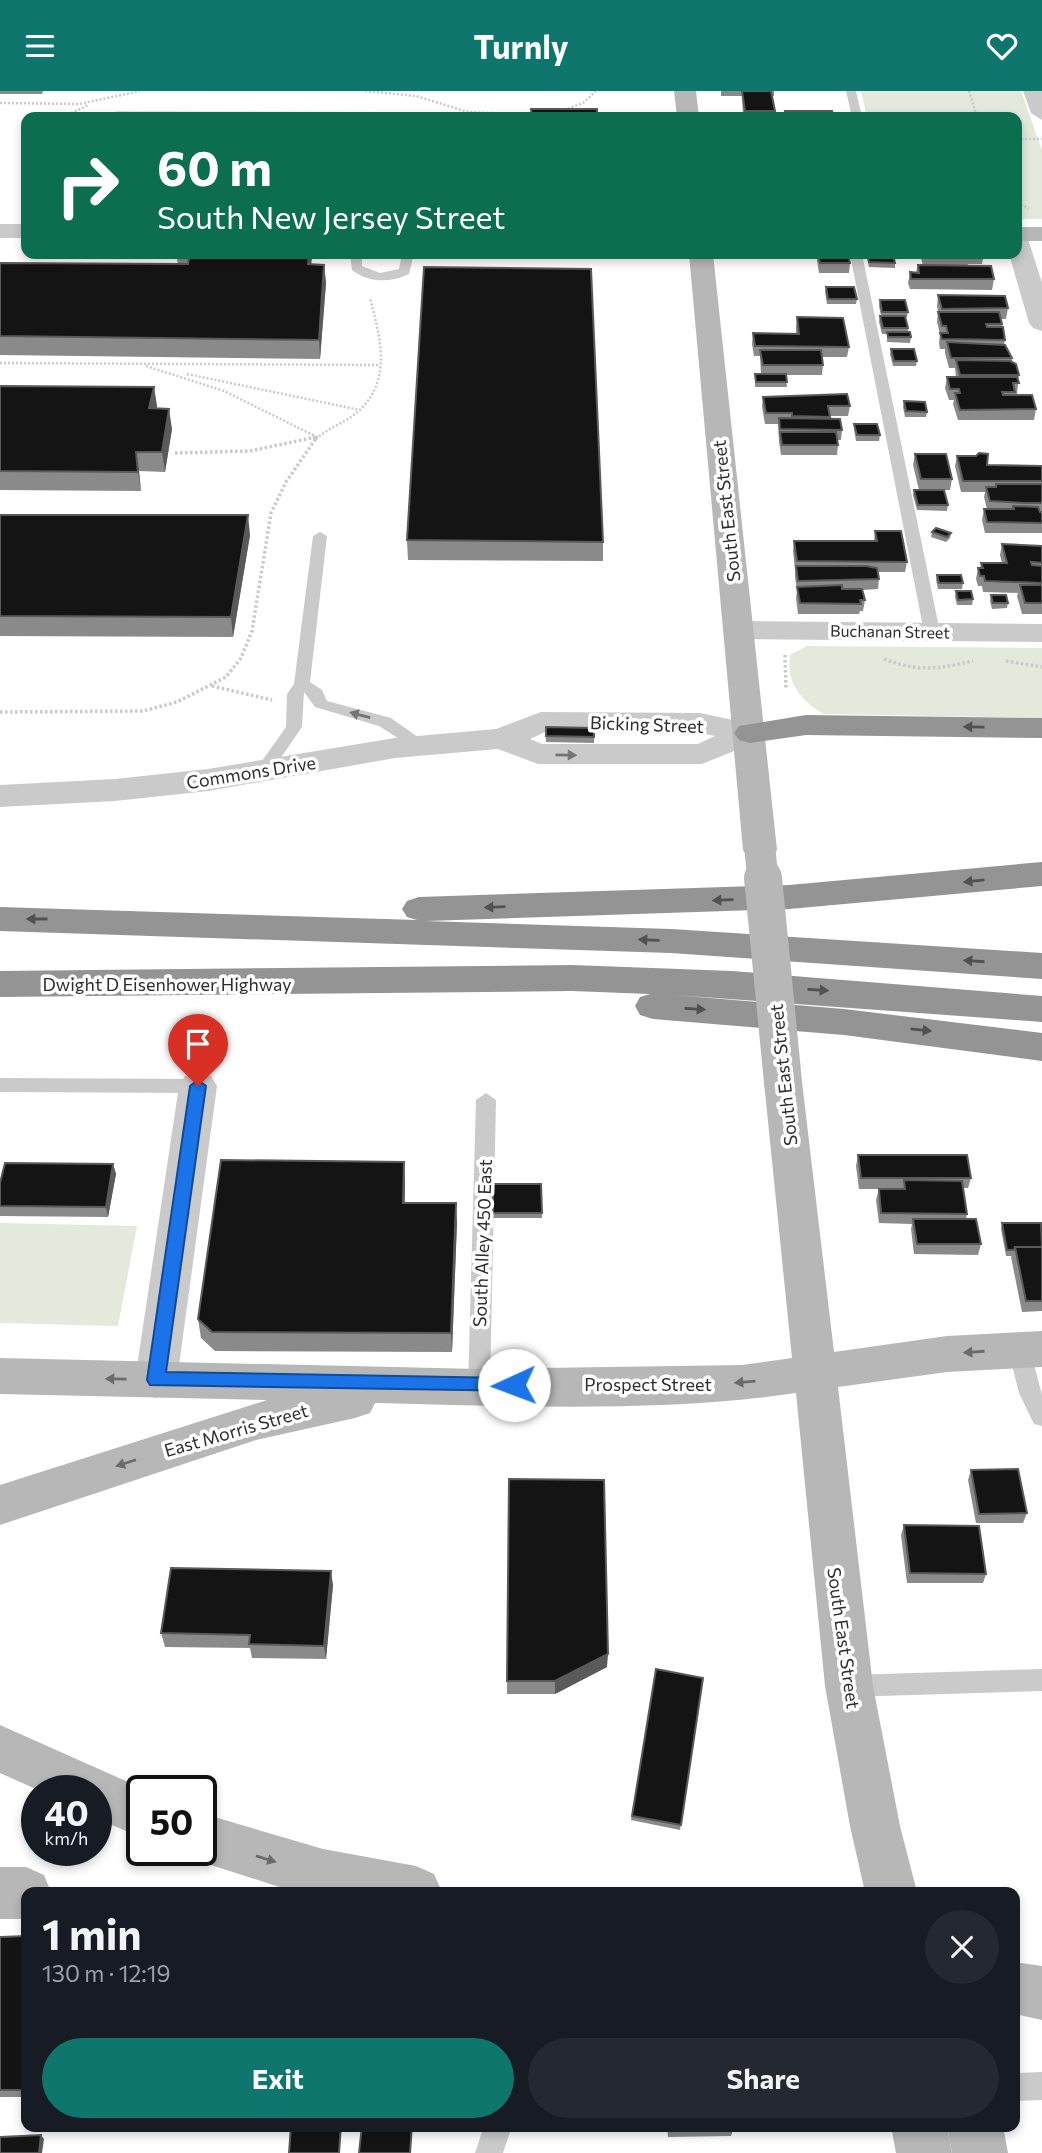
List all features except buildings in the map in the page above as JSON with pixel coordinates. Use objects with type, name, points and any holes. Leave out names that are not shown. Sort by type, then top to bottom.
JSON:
[{"type":"highway","points":[[750,733],[806,725],[1042,727]]},
{"type":"highway","points":[[0,919],[789,897],[1042,874]]},
{"type":"highway","points":[[74,919],[671,941],[1042,966]]},
{"type":"highway","points":[[333,982],[572,978],[719,983],[1042,1009]]},
{"type":"highway","points":[[333,982],[787,1016],[1042,1047]]},
{"type":"highway","name":"Dwight D Eisenhower Highway","points":[[0,985],[333,982]]},
{"type":"main road","points":[[685,91],[687,112]]},
{"type":"main road","points":[[1022,234],[1042,234]]},
{"type":"main road","name":"South East Street","points":[[701,259],[813,1374],[849,1686],[875,1826],[890,1887]]},
{"type":"main road","name":"Prospect Street","points":[[0,1376],[479,1387],[742,1383],[903,1359],[1030,1349]]},
{"type":"main road","name":"East Morris Street","points":[[0,1505],[284,1413],[378,1397],[479,1387]]},
{"type":"main road","points":[[0,1748],[59,1775]]},
{"type":"main road","points":[[217,1842],[323,1875],[389,1887]]},
{"type":"main road","points":[[0,1893],[21,1893]]},
{"type":"main road","points":[[1020,1989],[1042,1993]]},
{"type":"main road","points":[[920,2132],[924,2153]]},
{"type":"main road","points":[[976,2132],[980,2153]]},
{"type":"street","points":[[1034,91],[1042,113]]},
{"type":"street","points":[[0,231],[21,231]]},
{"type":"street","points":[[1022,258],[1042,322]]},
{"type":"street","name":"Buchanan Street","points":[[738,630],[1042,633]]},
{"type":"street","name":"Bicking Street","points":[[501,739],[538,754],[695,754],[750,733]]},
{"type":"street","name":"Commons Drive","points":[[0,796],[115,790],[208,781],[421,745],[501,739]]},
{"type":"street","points":[[156,1380],[198,1086]]},
{"type":"lane","points":[[851,91],[856,112]]},
{"type":"lane","points":[[356,259],[356,267],[362,272],[378,277],[399,275],[405,271],[407,259]]},
{"type":"lane","points":[[857,259],[932,632]]},
{"type":"lane","points":[[263,771],[294,727],[294,703],[303,684],[320,536]]},
{"type":"lane","points":[[303,684],[316,693],[321,704],[385,722],[421,745]]},
{"type":"lane","points":[[0,1086],[198,1086]]},
{"type":"lane","name":"South Alley 450 East","points":[[479,1387],[486,1100]]},
{"type":"lane","points":[[1030,1349],[1030,1393],[1042,1417]]},
{"type":"lane","points":[[849,1686],[1042,1681]]},
{"type":"lane","points":[[1020,2087],[1042,2085]]},
{"type":"lane","points":[[489,2153],[496,2132]]},
{"type":"path","points":[[0,103],[96,101],[138,91]]},
{"type":"path","points":[[365,91],[416,96],[468,112]]},
{"type":"path","points":[[558,112],[583,103],[596,91]]},
{"type":"path","points":[[969,91],[975,112]]},
{"type":"path","points":[[74,112],[96,101]]},
{"type":"path","points":[[1022,139],[1042,139]]},
{"type":"path","points":[[175,453],[250,451],[317,437],[360,410],[379,384],[378,365],[383,351],[372,299],[363,292]]},
{"type":"path","points":[[0,363],[378,365]]},
{"type":"path","points":[[139,364],[360,410]]},
{"type":"path","points":[[139,364],[221,390],[269,412],[299,432],[317,437]]},
{"type":"path","points":[[0,712],[143,711],[177,702],[226,677],[241,658],[252,631],[271,513],[286,482],[317,437]]},
{"type":"path","points":[[873,652],[901,666],[941,671],[983,658]]},
{"type":"path","points":[[998,660],[1042,667]]},
{"type":"path","points":[[211,686],[239,695],[294,703]]},
{"type":"shaded area","points":[[861,91],[1021,91],[1042,150],[1042,219],[1022,219],[1022,112],[866,112]]},
{"type":"shaded area","points":[[116,111],[386,112],[116,112]]},
{"type":"shaded area","points":[[807,646],[1042,648],[1042,718],[823,714],[802,697],[790,674],[790,655]]},
{"type":"shaded area","points":[[0,1223],[137,1226],[118,1326],[0,1323]]},
{"type":"route","points":[[198,1086],[156,1380],[479,1387],[514,1385]]}]
